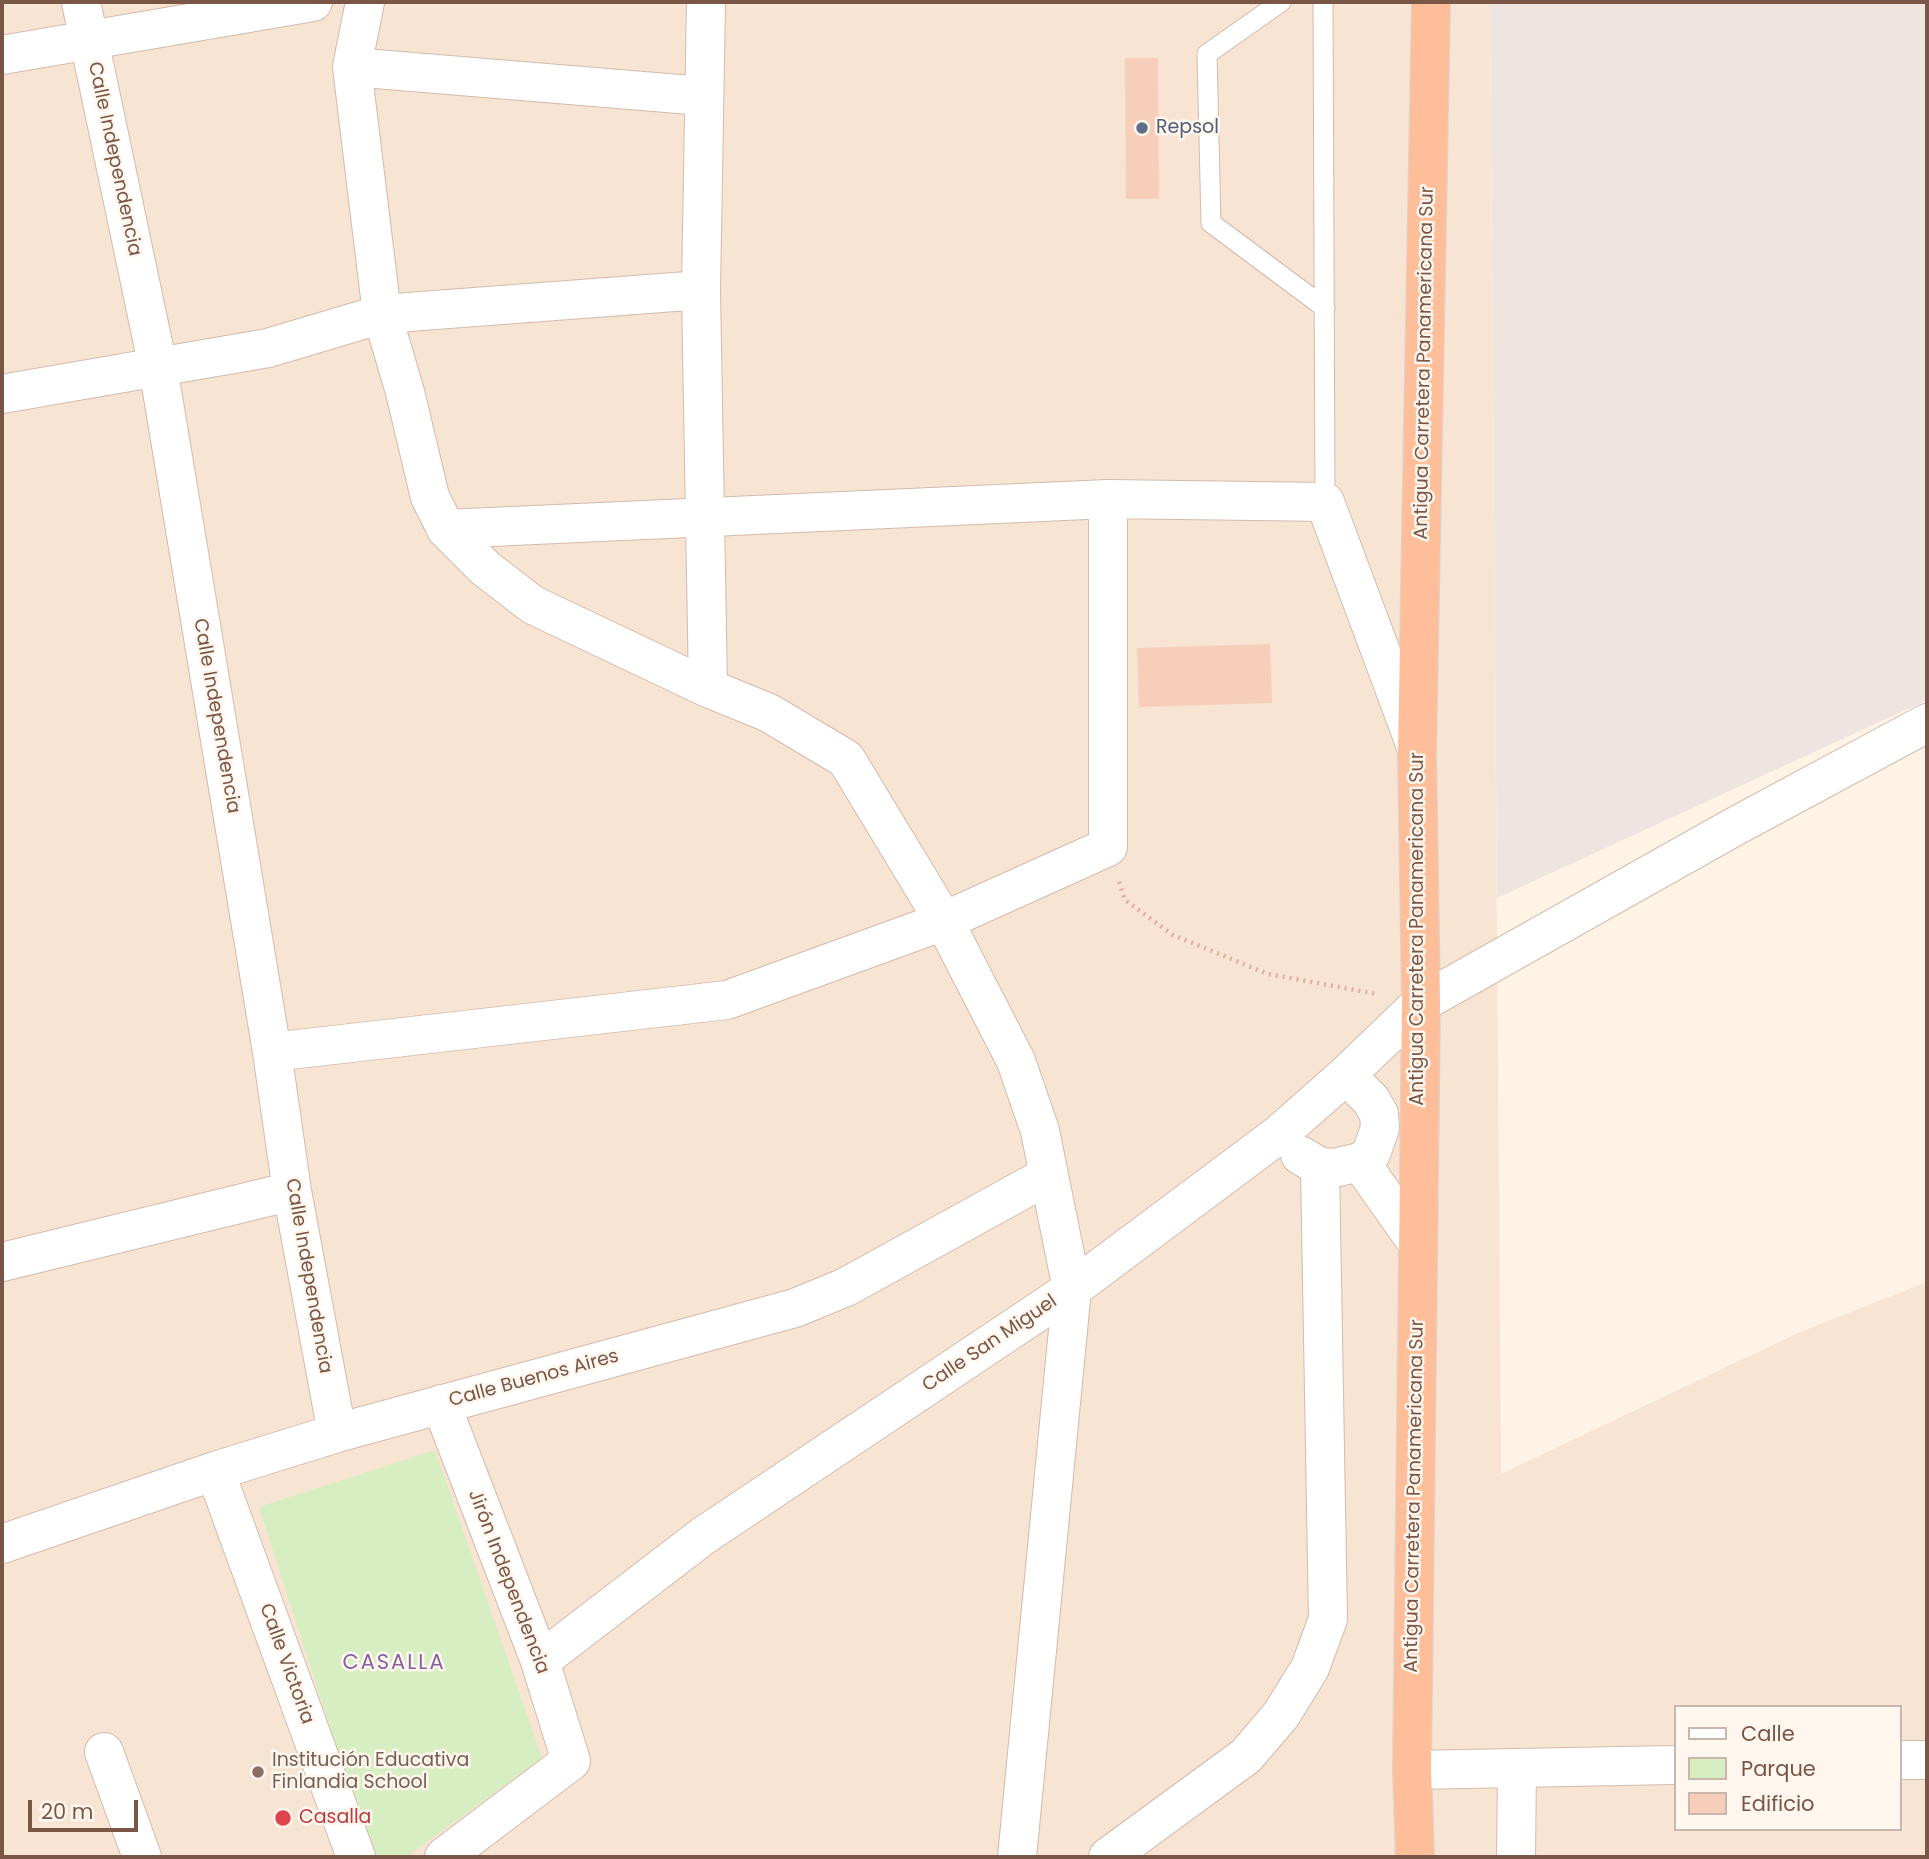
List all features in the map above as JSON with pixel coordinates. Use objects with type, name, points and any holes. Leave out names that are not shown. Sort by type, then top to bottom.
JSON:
[{"type":"highway","name":"Antigua Carretera Panamericana Sur","points":[[1415,1857],[1412,1770],[1421,1003],[1417,751],[1431,2]]},
{"type":"street","name":"Calle Independencia","points":[[81,2],[158,367],[272,1052],[292,1191],[337,1433]]},
{"type":"street","points":[[2,55],[313,2]]},
{"type":"street","points":[[365,2],[352,67],[382,314],[405,392],[430,497],[446,529],[485,568],[533,605],[708,688],[769,713],[846,759],[944,921],[1016,1061],[1040,1131],[1072,1289],[1017,1857]]},
{"type":"street","points":[[706,2],[701,290],[708,688]]},
{"type":"street","points":[[352,67],[703,96]]},
{"type":"street","points":[[2,394],[268,348],[382,314],[701,290]]},
{"type":"street","points":[[446,529],[1108,499],[1325,502],[1417,751]]},
{"type":"street","points":[[272,1052],[727,1000],[944,921],[1108,848],[1108,499]]},
{"type":"street","name":"Calle San Miguel","points":[[540,1661],[703,1536],[1072,1289],[1278,1135],[1421,1003],[1732,828],[1927,723]]},
{"type":"street","points":[[1278,1135],[1301,1156],[1320,1167],[1347,1168],[1360,1163],[1371,1154],[1378,1141],[1379,1114],[1371,1100],[1346,1075]]},
{"type":"street","points":[[1360,1163],[1418,1244]]},
{"type":"street","points":[[1108,1857],[1246,1756],[1282,1714],[1310,1668],[1328,1619],[1320,1167]]},
{"type":"street","name":"Calle Buenos Aires","points":[[2,1544],[215,1471],[337,1433],[795,1308],[846,1287],[1049,1175]]},
{"type":"street","points":[[2,1262],[292,1191]]},
{"type":"street","name":"Jirón Independencia","points":[[441,1404],[540,1661],[571,1761],[445,1857]]},
{"type":"street","name":"Calle Victoria","points":[[215,1471],[356,1857]]},
{"type":"street","points":[[104,1752],[142,1857]]},
{"type":"street","points":[[1901,1760],[1927,1760]]},
{"type":"street","points":[[1412,1770],[1674,1765]]},
{"type":"street","points":[[1516,1857],[1517,1768]]},
{"type":"lane","points":[[1281,2],[1207,54],[1212,223],[1325,308]]},
{"type":"lane","points":[[1323,2],[1325,502]]},
{"type":"path","points":[[1108,848],[1125,900],[1173,935],[1268,974],[1421,1003]]},
{"type":"shaded area","points":[[2,2],[1490,2],[1501,1474],[1798,1333],[1927,1282],[1927,1857],[2,1857]]},
{"type":"shaded area","points":[[1490,2],[1927,2],[1927,700],[1497,898]]},
{"type":"green space","points":[[435,1450],[542,1758],[406,1857],[372,1857],[259,1507]]},
{"type":"building","name":"Repsol","points":[[1125,58],[1158,58],[1159,199],[1126,199]]},
{"type":"building","points":[[1270,644],[1272,703],[1139,707],[1137,648]]},
{"type":"place","name":"Repsol","points":[[1142,128]]},
{"type":"place","name":"Institución Educativa Finlandia School","points":[[258,1772]]},
{"type":"place","name":"Casalla","points":[[283,1818]]},
{"type":"district","name":"CASALLA","points":[[394,1664]]}]
